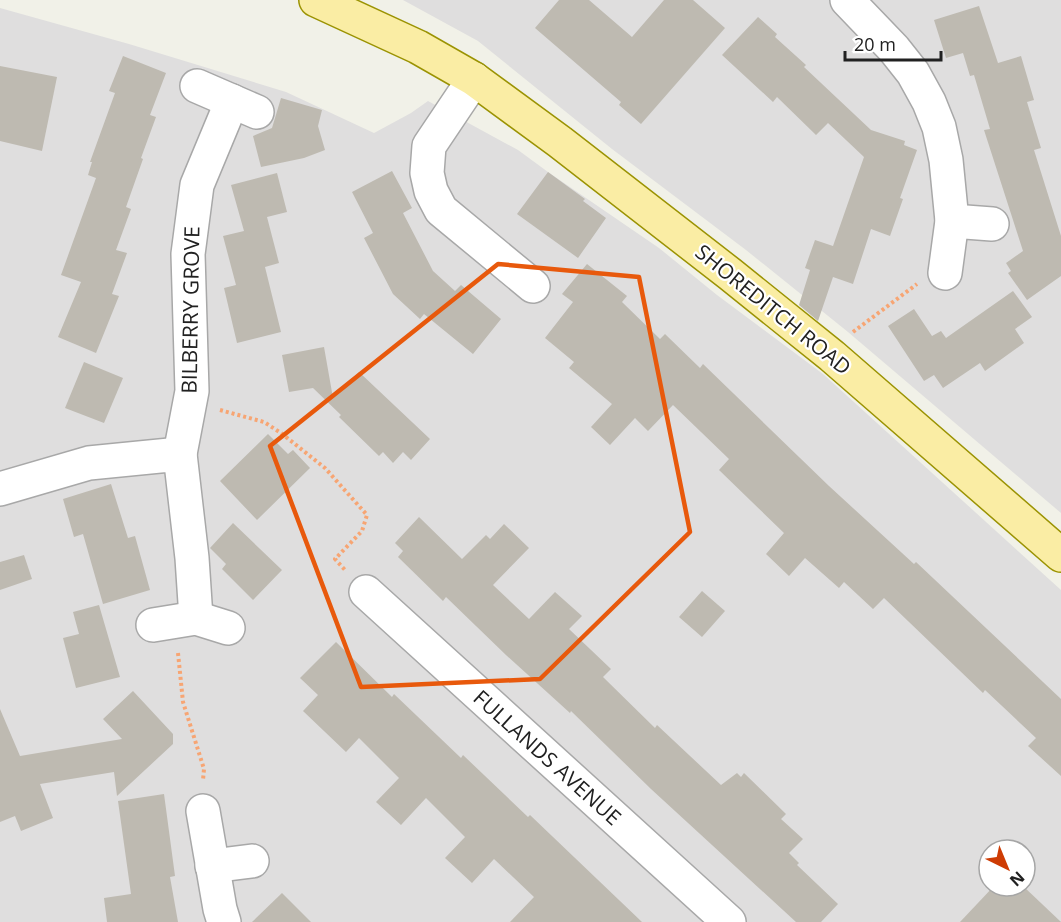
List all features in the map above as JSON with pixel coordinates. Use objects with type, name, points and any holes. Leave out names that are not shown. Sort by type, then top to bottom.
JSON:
[{"type":"main road","name":"SHOREDITCH ROAD","points":[[316,0],[408,42],[474,79],[721,266],[832,357],[1061,555]]},
{"type":"street","points":[[847,0],[894,49],[913,73],[929,102],[939,127],[946,160],[952,221],[945,273]]},
{"type":"street","points":[[474,79],[429,146],[427,173],[431,191],[441,210],[533,286]]},
{"type":"street","name":"BILBERRY GROVE","points":[[174,622],[192,558],[180,454],[192,391],[188,254],[197,185],[244,106],[197,86]]},
{"type":"street","points":[[952,221],[992,224]]},
{"type":"street","points":[[0,489],[89,463],[180,454]]},
{"type":"street","name":"FULLANDS AVENUE","points":[[366,592],[729,922]]},
{"type":"street","points":[[174,622],[228,628]]},
{"type":"street","points":[[203,811],[224,922]]},
{"type":"street","points":[[212,866],[252,861]]},
{"type":"path","points":[[832,357],[855,329],[921,281],[945,273]]},
{"type":"path","points":[[189,405],[264,422],[325,468],[367,515],[362,531],[334,559],[366,592]]},
{"type":"path","points":[[174,622],[183,702],[204,769],[203,811]]},
{"type":"highlighted area","points":[[498,264],[639,277],[690,532],[540,679],[361,687],[270,446]]},
{"type":"shaded area","points":[[403,0],[1061,0],[1061,513],[848,332],[746,250],[612,149],[478,41]]},
{"type":"shaded area","points":[[0,8],[129,44],[286,92],[374,133],[428,101],[518,150],[659,248],[717,295],[823,374],[1061,590],[1061,922],[0,922]]},
{"type":"building","points":[[559,0],[589,0],[632,37],[664,0],[693,0],[725,28],[641,124],[619,105],[621,102],[535,28]]},
{"type":"building","points":[[979,6],[998,63],[1021,56],[1034,100],[1027,102],[1041,148],[1034,150],[1061,236],[1061,276],[1027,300],[1008,273],[1011,271],[1006,263],[1023,251],[984,130],[990,129],[974,75],[970,76],[963,53],[946,58],[934,20]]},
{"type":"building","points":[[758,17],[777,34],[775,37],[806,65],[804,67],[871,130],[905,141],[904,145],[917,150],[900,198],[903,199],[890,236],[871,229],[853,284],[833,277],[818,321],[799,305],[810,270],[805,268],[815,240],[833,246],[864,157],[828,123],[816,135],[777,97],[773,102],[722,55]]},
{"type":"building","points":[[123,56],[166,73],[150,115],[156,117],[126,207],[131,209],[116,250],[127,253],[112,294],[119,296],[96,353],[58,337],[81,282],[61,275],[96,178],[88,175],[92,162],[90,162],[115,93],[109,91]]},
{"type":"building","points":[[0,66],[57,77],[42,151],[0,141]]},
{"type":"building","points":[[281,98],[322,110],[318,126],[325,150],[304,158],[261,167],[253,136],[272,128]]},
{"type":"building","points":[[392,171],[412,208],[403,213],[433,271],[455,291],[461,285],[501,319],[473,354],[424,314],[420,319],[393,294],[364,238],[373,233],[352,192]]},
{"type":"building","points":[[548,172],[585,199],[583,201],[606,218],[578,258],[517,214]]},
{"type":"building","points":[[277,173],[287,212],[267,217],[279,263],[265,267],[281,332],[237,343],[224,288],[236,285],[223,236],[244,231],[231,185]]},
{"type":"building","points":[[587,264],[627,296],[622,302],[660,339],[665,334],[700,368],[703,364],[829,486],[914,564],[916,562],[1061,699],[1061,776],[1028,746],[1036,738],[985,690],[983,693],[884,598],[873,609],[844,582],[839,588],[805,558],[789,576],[766,554],[784,533],[719,470],[729,459],[673,405],[648,431],[635,418],[610,445],[591,427],[612,404],[569,368],[574,362],[545,338],[573,302],[562,294]]},
{"type":"building","points":[[1013,291],[1032,317],[1015,329],[1024,343],[985,371],[980,363],[943,388],[934,375],[924,381],[888,326],[914,309],[932,336],[941,331],[946,338]]},
{"type":"building","points":[[324,347],[333,398],[359,372],[430,439],[411,460],[403,452],[393,463],[383,452],[379,456],[313,388],[289,392],[282,355]]},
{"type":"building","points":[[84,362],[123,378],[104,423],[65,408]]},
{"type":"building","points":[[268,434],[288,454],[293,450],[310,468],[257,520],[220,481]]},
{"type":"building","points":[[111,484],[128,538],[135,536],[150,590],[103,604],[83,534],[74,537],[63,499]]},
{"type":"building","points":[[419,517],[462,559],[486,535],[490,539],[504,524],[529,548],[493,585],[529,619],[555,592],[582,616],[569,629],[611,669],[603,677],[655,728],[657,725],[721,785],[737,773],[741,777],[744,773],[786,814],[781,819],[803,839],[789,853],[799,863],[797,865],[838,904],[821,922],[796,922],[651,789],[571,711],[570,713],[506,655],[446,597],[443,601],[398,557],[403,551],[395,543]]},
{"type":"building","points":[[233,523],[282,570],[253,600],[222,569],[226,564],[210,548]]},
{"type":"building","points":[[24,555],[32,579],[0,590],[0,562]]},
{"type":"building","points":[[702,591],[725,611],[702,637],[679,617]]},
{"type":"building","points":[[99,605],[120,677],[76,688],[63,638],[79,634],[73,612]]},
{"type":"building","points":[[336,642],[392,697],[394,694],[461,758],[463,755],[528,817],[530,815],[642,922],[510,922],[534,897],[494,859],[472,883],[445,858],[465,837],[426,798],[401,825],[376,802],[399,778],[359,738],[346,752],[303,711],[318,695],[300,678]]},
{"type":"building","points":[[133,691],[173,734],[173,744],[117,796],[114,772],[40,784],[53,818],[21,831],[15,816],[0,822],[0,709],[20,756],[122,739],[103,719]]},
{"type":"building","points":[[164,794],[175,876],[170,877],[178,922],[107,922],[104,898],[131,894],[118,801]]},
{"type":"building","points":[[282,893],[311,922],[252,922]]},
{"type":"building","points":[[983,898],[1036,898],[1061,922],[960,922]]}]
